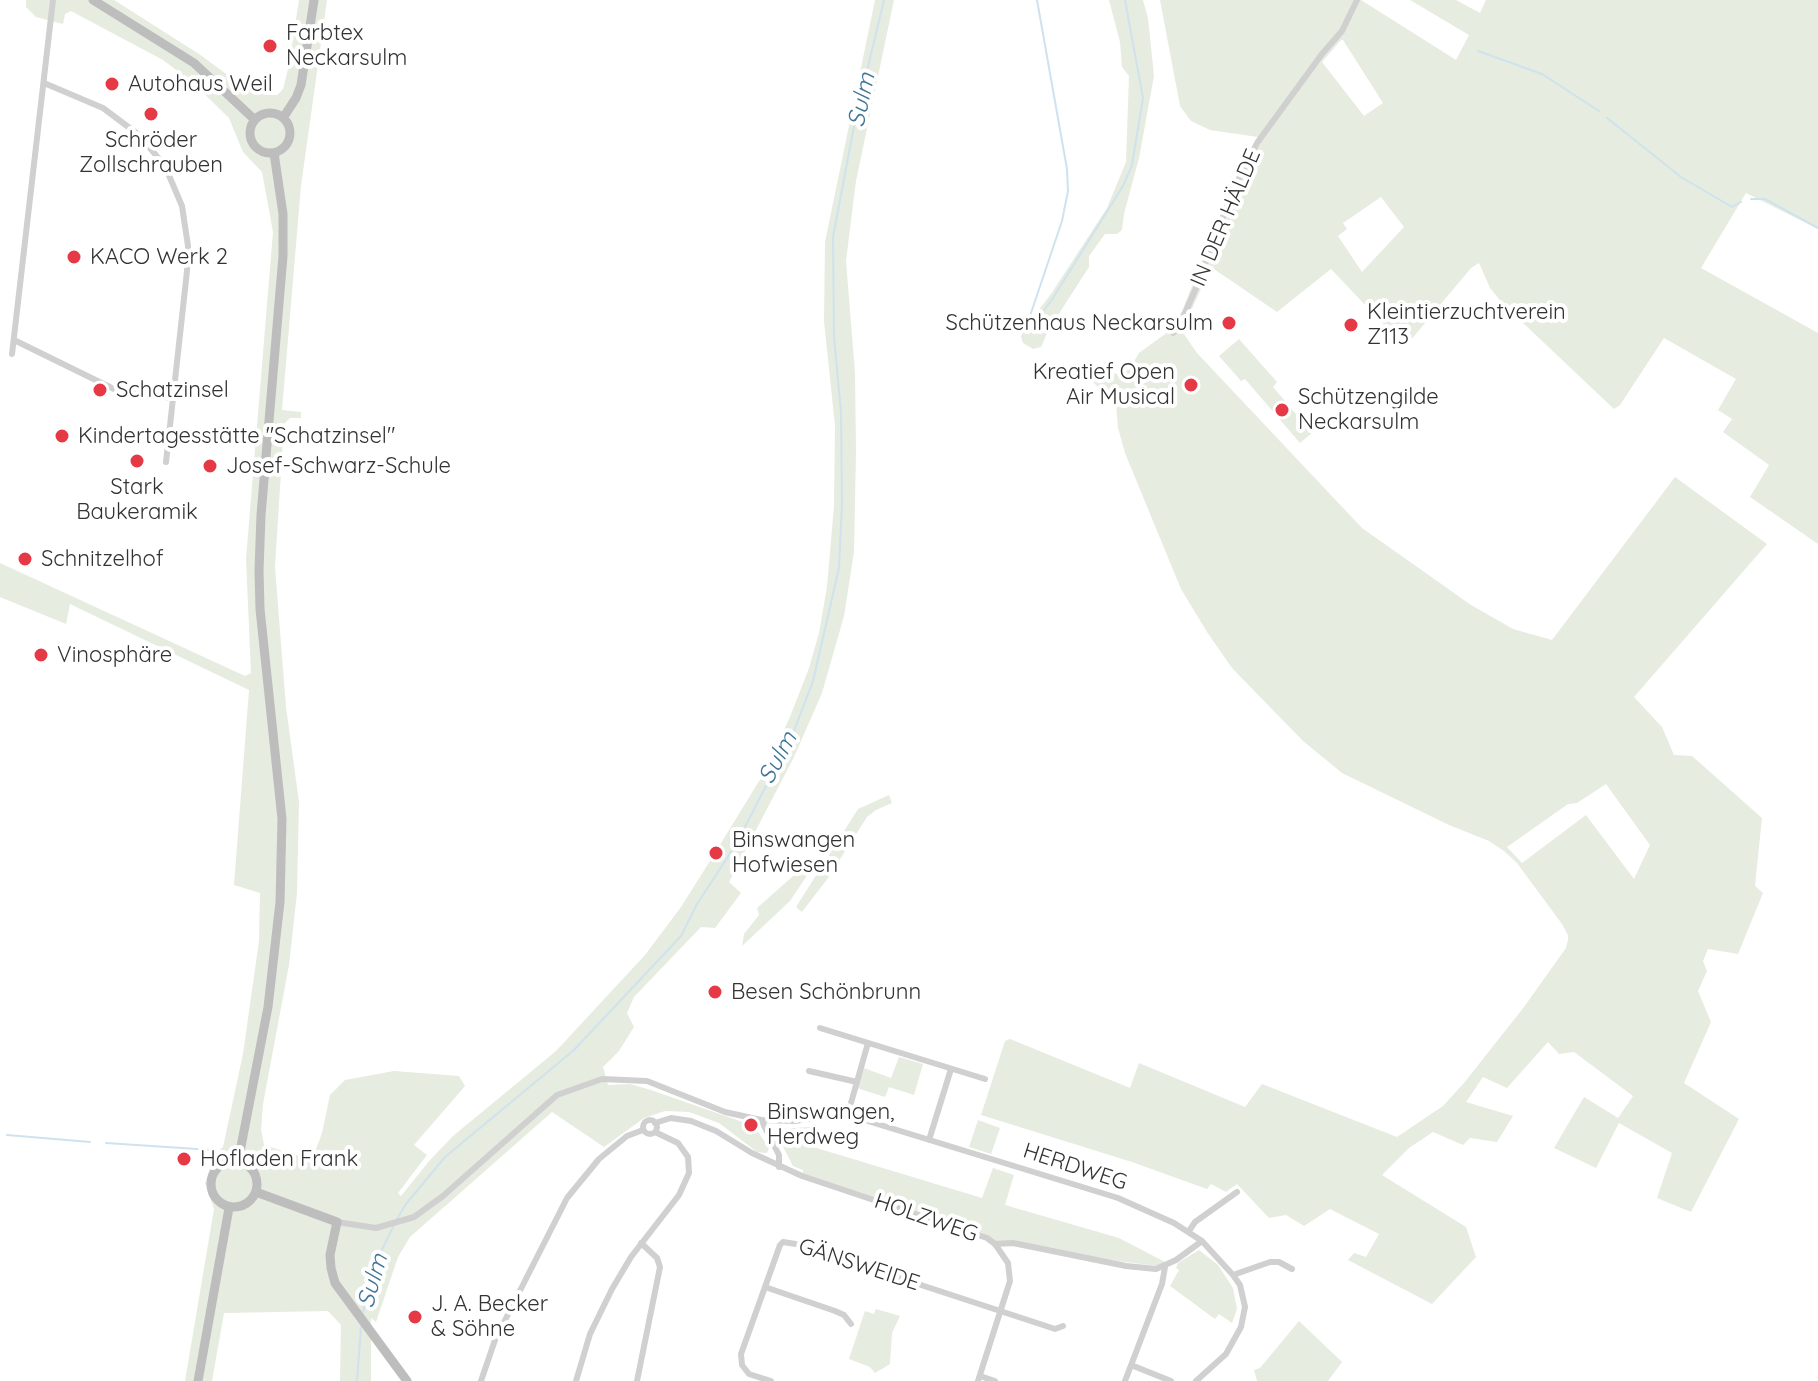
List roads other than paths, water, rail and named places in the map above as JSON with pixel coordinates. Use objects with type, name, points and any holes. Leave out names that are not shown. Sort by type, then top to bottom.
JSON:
[{"type":"main road","points":[[93,0],[194,63],[255,120]]},
{"type":"main road","points":[[283,118],[301,85],[314,0]]},
{"type":"main road","points":[[272,113],[283,118],[289,126],[289,141],[274,153],[261,151],[252,141],[251,128],[255,120],[272,113]]},
{"type":"main road","points":[[238,1162],[268,1007],[280,902],[282,819],[260,609],[259,570],[283,256],[283,214],[274,153]]},
{"type":"main road","points":[[231,1161],[238,1162],[254,1172],[256,1192],[242,1206],[229,1208],[216,1200],[210,1186],[211,1179],[219,1166],[231,1161]]},
{"type":"main road","name":"HERDWEG","points":[[256,1192],[337,1222]]},
{"type":"main road","points":[[198,1381],[229,1208]]},
{"type":"main road","points":[[337,1222],[330,1255],[335,1283],[407,1381]]},
{"type":"street","points":[[12,354],[53,0]]},
{"type":"street","name":"IN DER HÄLDE","points":[[1173,333],[1179,327],[1233,190],[1257,143],[1342,31],[1357,0]]},
{"type":"street","points":[[44,83],[103,108],[122,121],[152,149],[176,187],[188,246],[166,462]]},
{"type":"street","points":[[14,340],[120,392],[173,398]]},
{"type":"street","points":[[820,1028],[985,1079]]},
{"type":"street","points":[[847,1117],[868,1043]]},
{"type":"street","points":[[929,1140],[951,1069]]},
{"type":"street","points":[[809,1071],[857,1082]]},
{"type":"street","name":"HERDWEG","points":[[337,1222],[376,1228],[405,1221],[443,1196],[557,1095],[580,1085],[613,1078],[647,1081],[725,1112],[761,1120],[847,1117],[1118,1198],[1189,1231],[1233,1275],[1240,1285],[1245,1307],[1243,1321],[1226,1354],[1196,1381]]},
{"type":"street","name":"HOLZWEG","points":[[481,1381],[500,1329],[567,1198],[599,1159],[627,1136],[643,1130],[646,1121],[655,1123],[671,1118],[691,1121],[716,1131],[779,1167],[987,1238],[995,1244],[1013,1243],[1126,1266],[1165,1267]]},
{"type":"street","points":[[761,1120],[779,1155],[779,1167]]},
{"type":"street","points":[[655,1123],[655,1132]]},
{"type":"street","points":[[576,1381],[590,1334],[612,1289],[641,1243],[679,1195],[689,1173],[688,1157],[678,1143],[643,1130]]},
{"type":"street","points":[[1189,1231],[1195,1222],[1237,1192]]},
{"type":"street","points":[[1125,1381],[1162,1284],[1165,1267],[1202,1241]]},
{"type":"street","name":"GÄNSWEIDE","points":[[771,1381],[749,1374],[741,1360],[780,1245],[789,1242],[1001,1313]]},
{"type":"street","points":[[637,1381],[660,1267],[657,1258],[641,1243]]},
{"type":"street","points":[[995,1244],[1010,1270],[1010,1281],[979,1378],[995,1381]]},
{"type":"street","points":[[1233,1275],[1270,1262],[1279,1262],[1292,1269]]},
{"type":"street","points":[[765,1287],[835,1311],[844,1315],[851,1324]]},
{"type":"street","points":[[1001,1313],[1055,1329],[1063,1326]]},
{"type":"street","points":[[1131,1365],[1171,1381]]},
{"type":"waterway","name":"Sulm","points":[[397,1219],[445,1157],[574,1050],[681,936],[697,904],[735,846],[792,736],[813,681],[839,568],[841,412],[834,337],[833,237],[855,121],[884,0]]},
{"type":"waterway","points":[[1029,329],[1031,313],[1062,221],[1068,191],[1067,169],[1037,0]]},
{"type":"waterway","points":[[1029,330],[1051,301],[1123,186],[1132,165],[1143,98],[1125,0]]},
{"type":"waterway","points":[[1478,51],[1542,74],[1599,111]]},
{"type":"waterway","points":[[1607,118],[1681,177],[1732,207],[1741,202]]},
{"type":"waterway","points":[[1751,199],[1765,199],[1818,228]]},
{"type":"waterway","points":[[7,1135],[90,1142]]},
{"type":"waterway","points":[[106,1143],[212,1150]]},
{"type":"waterway","name":"Sulm","points":[[363,1312],[373,1268],[394,1225]]},
{"type":"waterway","name":"Sulm","points":[[357,1381],[361,1327]]},
{"type":"place","name":"Farbtex Neckarsulm","points":[[270,46]]},
{"type":"place","name":"Autohaus Weil","points":[[112,84]]},
{"type":"place","name":"Schröder Zollschrauben","points":[[151,114]]},
{"type":"place","name":"KACO Werk 2","points":[[74,257]]},
{"type":"place","name":"Schützenhaus Neckarsulm","points":[[1229,323]]},
{"type":"place","name":"Kleintierzuchtverein Z113","points":[[1351,325]]},
{"type":"place","name":"Kreatief Open Air Musical","points":[[1191,385]]},
{"type":"place","name":"Schatzinsel","points":[[100,390]]},
{"type":"place","name":"Schützengilde Neckarsulm","points":[[1282,410]]},
{"type":"place","name":"Kindertagesstätte \"Schatzinsel\"","points":[[62,436]]},
{"type":"place","name":"Stark Baukeramik","points":[[137,461]]},
{"type":"place","name":"Josef-Schwarz-Schule","points":[[210,466]]},
{"type":"place","name":"Schnitzelhof","points":[[25,559]]},
{"type":"place","name":"Vinosphäre","points":[[41,655]]},
{"type":"place","name":"Binswangen Hofwiesen","points":[[716,853]]},
{"type":"place","name":"Besen Schönbrunn","points":[[715,992]]},
{"type":"place","name":"Binswangen, Herdweg","points":[[751,1125]]},
{"type":"place","name":"Hofladen Frank","points":[[184,1159]]},
{"type":"place","name":"J. A. Becker & Söhne","points":[[415,1317]]}]
